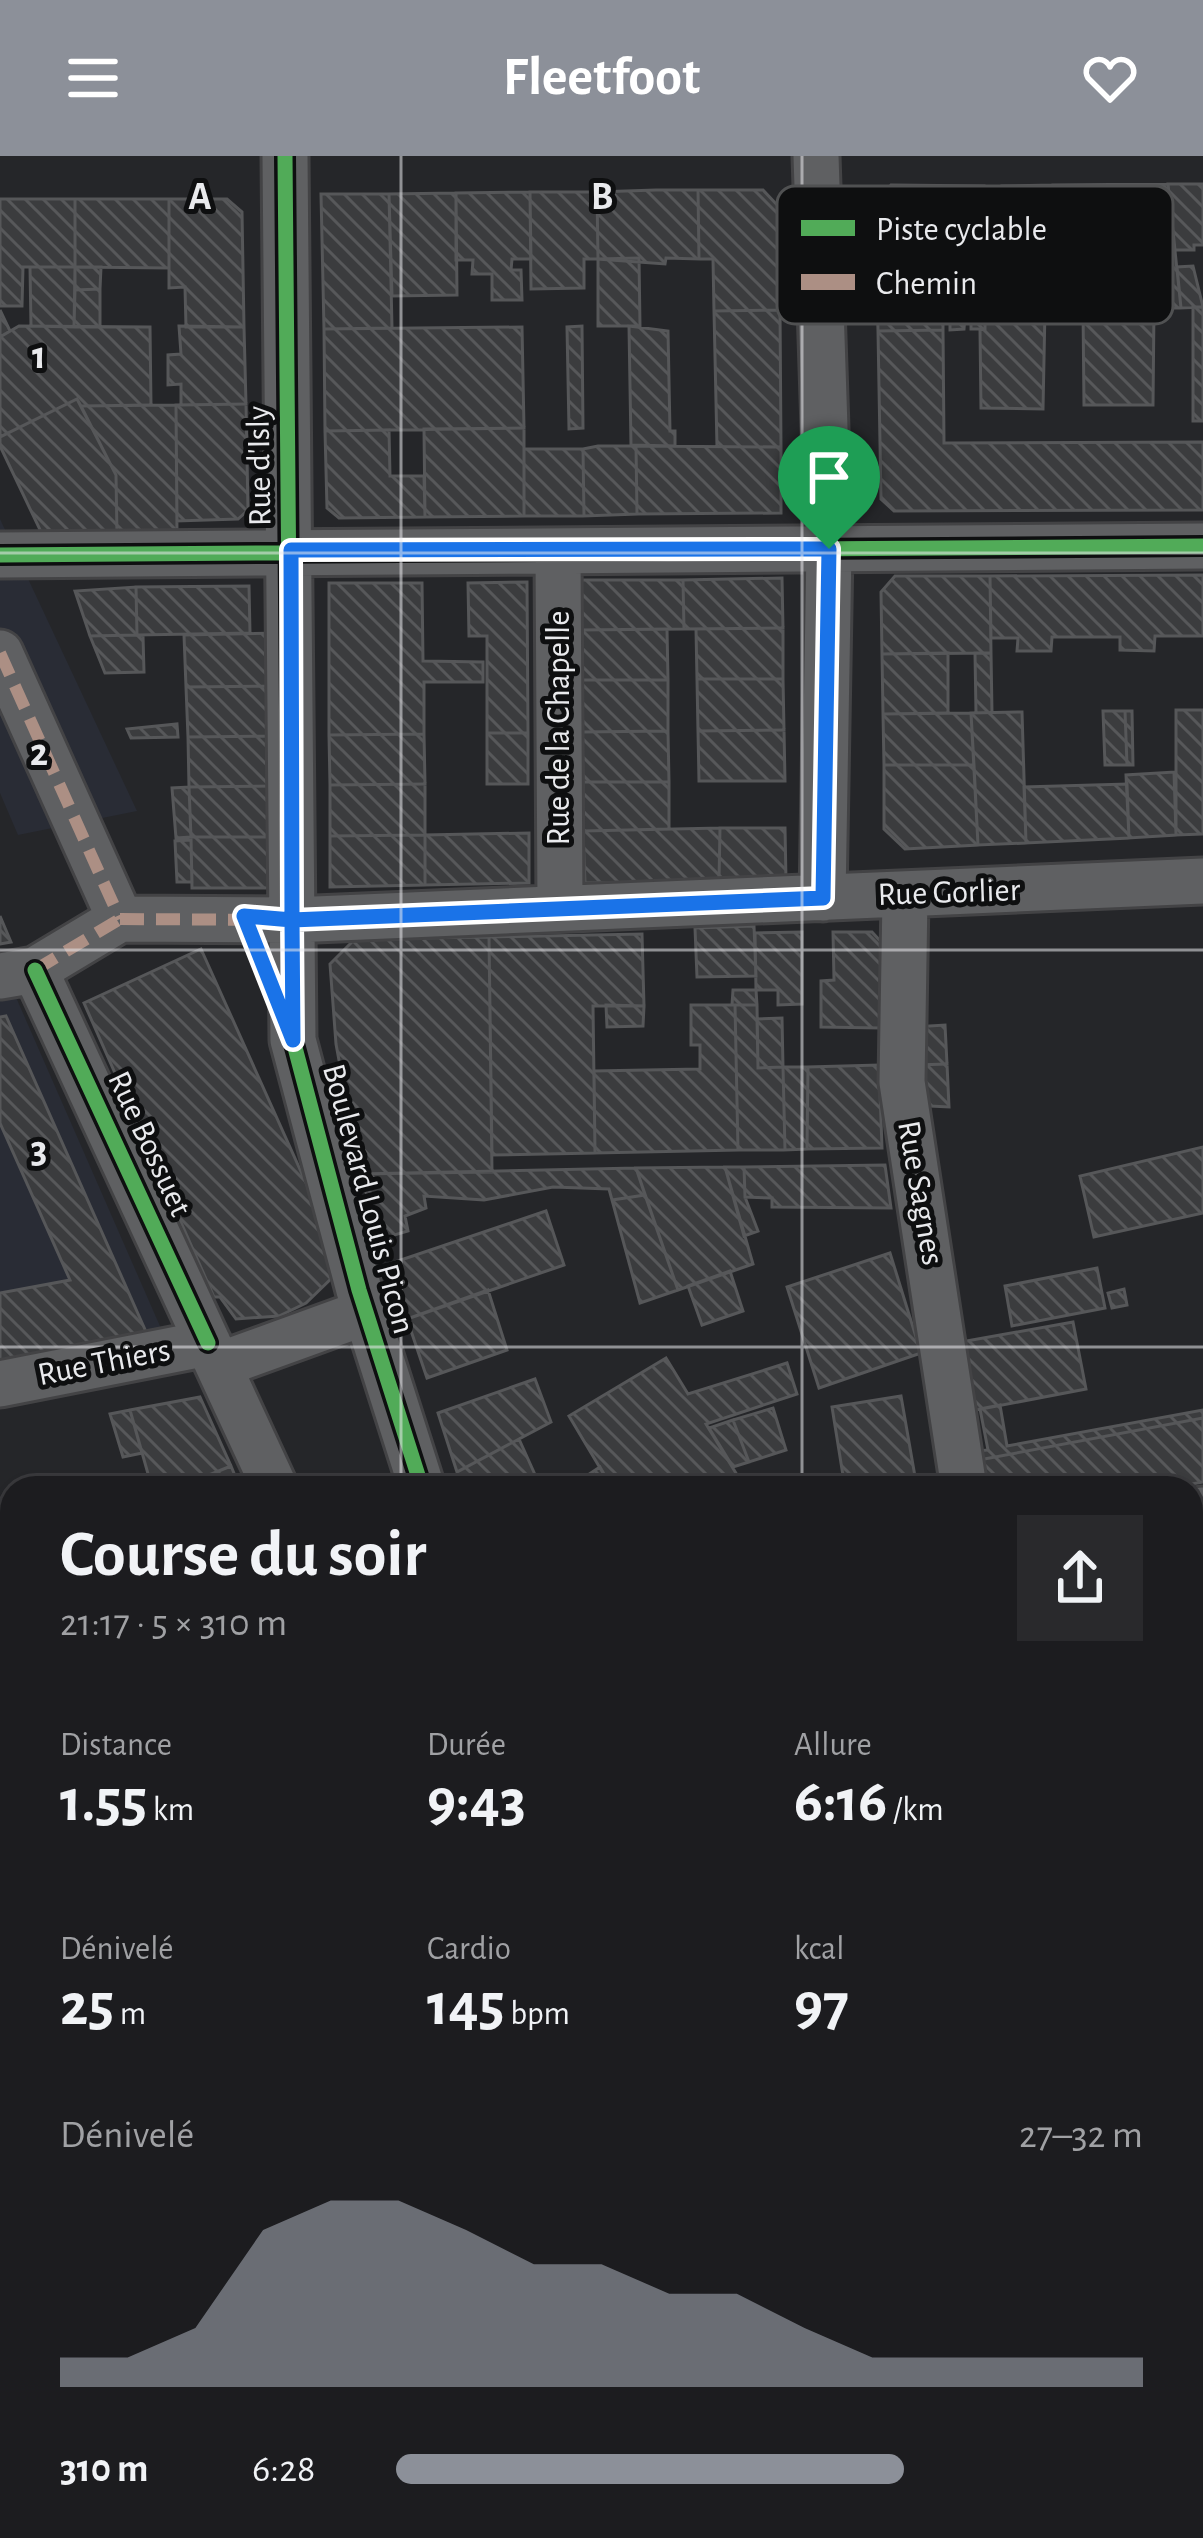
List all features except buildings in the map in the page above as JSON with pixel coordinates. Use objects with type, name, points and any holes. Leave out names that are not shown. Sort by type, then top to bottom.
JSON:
[{"type":"street","name":"Rue d'Isly","points":[[285,156],[292,920]]},
{"type":"street","points":[[817,156],[818,186]]},
{"type":"street","points":[[822,324],[829,549],[823,898]]},
{"type":"street","points":[[0,555],[1203,546]]},
{"type":"street","name":"Rue de la Chapelle","points":[[558,551],[560,905]]},
{"type":"street","points":[[0,653],[120,919],[18,973]]},
{"type":"street","name":"Rue Gorlier","points":[[120,919],[244,916],[292,920],[1203,881]]},
{"type":"street","name":"Rue Sagnes","points":[[905,896],[905,1119],[931,1253],[962,1476]]},
{"type":"street","name":"Boulevard Louis Picon","points":[[244,916],[293,1040],[366,1312],[418,1476]]},
{"type":"street","name":"Boulevard Louis Picon","points":[[292,920],[293,1040]]},
{"type":"street","name":"Rue Bossuet","points":[[18,973],[214,1354],[270,1476]]},
{"type":"street","name":"Rue Thiers","points":[[0,1384],[214,1354],[366,1312]]},
{"type":"shaded area","points":[[0,519],[137,811],[18,835],[0,793]]},
{"type":"shaded area","points":[[15,995],[163,1333],[0,1362],[0,997]]},
{"type":"marked path","points":[[0,653],[120,919]]},
{"type":"marked path","points":[[244,917],[286,1023]]},
{"type":"marked path","points":[[120,919],[292,920]]},
{"type":"marked path","points":[[35,970],[120,919]]},
{"type":"cycle path","points":[[285,156],[293,1040],[359,1290],[418,1476]]},
{"type":"cycle path","points":[[0,555],[1203,546]]},
{"type":"cycle path","points":[[35,970],[208,1343]]},
{"type":"route","points":[[829,549],[291,550],[292,920],[291,948],[293,1040],[244,916],[292,920],[560,905],[823,898],[829,549]]}]
